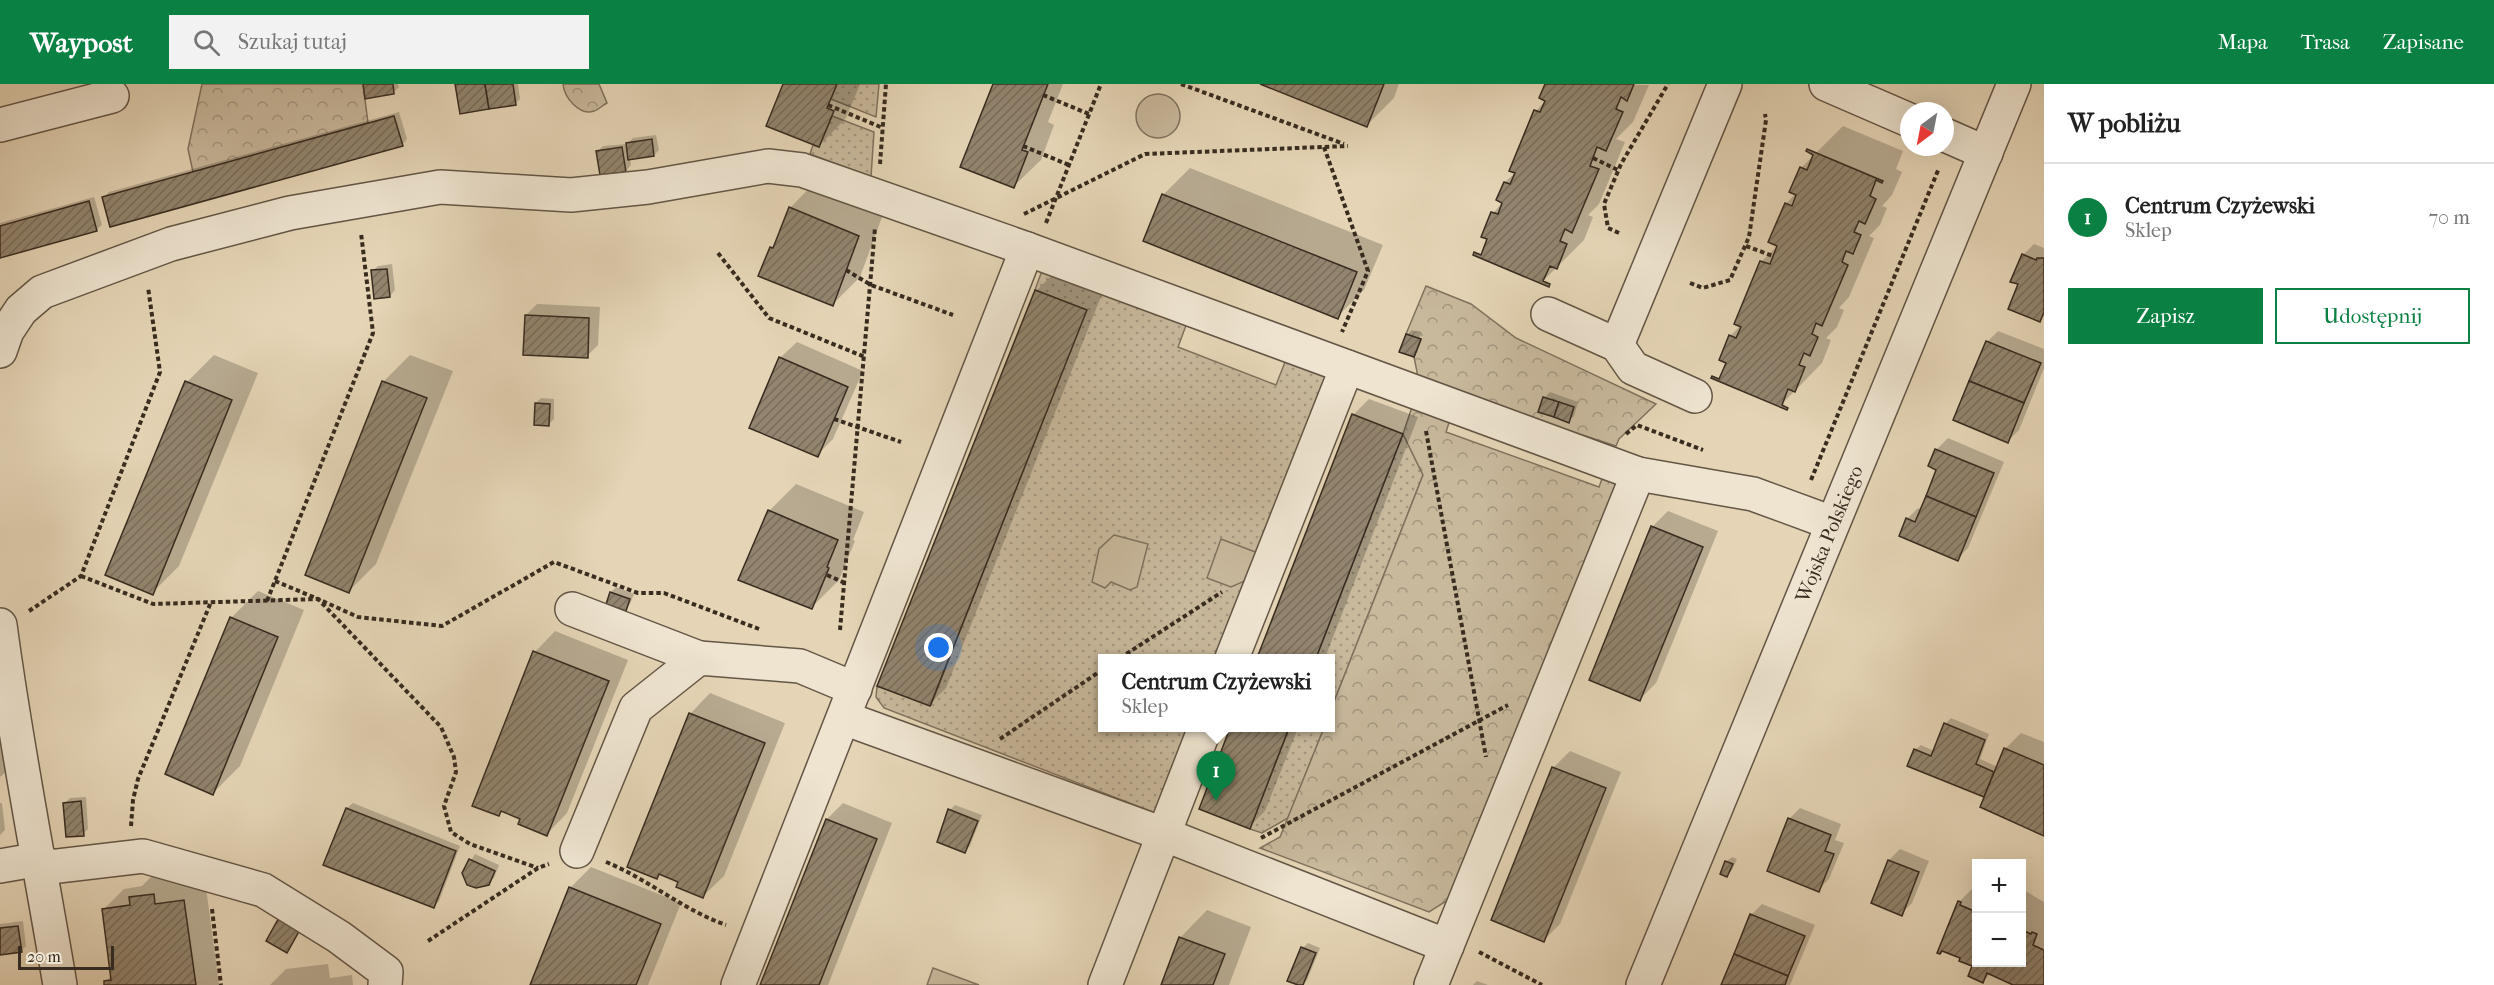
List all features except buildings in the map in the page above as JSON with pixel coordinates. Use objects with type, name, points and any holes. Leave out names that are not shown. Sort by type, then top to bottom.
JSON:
[{"type":"street","points":[[1617,345],[1725,84]]},
{"type":"street","points":[[1826,84],[1900,116]]},
{"type":"street","name":"Wojska Polskiego","points":[[1643,985],[2014,84]]},
{"type":"street","points":[[0,125],[112,96]]},
{"type":"street","points":[[1954,139],[1986,153]]},
{"type":"street","points":[[0,351],[7,331],[21,310],[42,292],[171,244],[291,213],[440,187],[492,192],[571,195],[648,187],[768,166],[802,170],[878,198],[1035,240],[1348,367],[1638,474],[1753,494],[1832,523]]},
{"type":"street","points":[[738,985],[1035,240]]},
{"type":"street","points":[[1548,314],[1617,345],[1633,368],[1695,396]]},
{"type":"street","points":[[1234,654],[1348,367]]},
{"type":"street","points":[[1431,985],[1638,474]]},
{"type":"street","points":[[572,609],[699,658],[800,666],[849,704],[1223,858],[1449,942]]},
{"type":"street","points":[[0,625],[6,723],[40,863],[60,985]]},
{"type":"street","points":[[577,851],[636,708],[699,658]]},
{"type":"street","points":[[1106,985],[1203,732]]},
{"type":"street","points":[[0,866],[143,856],[263,890],[339,937],[386,972],[385,985]]},
{"type":"path","points":[[840,636],[886,84]]},
{"type":"path","points":[[1035,240],[1056,198],[1101,84]]},
{"type":"path","points":[[1013,219],[1145,154],[1348,146],[1181,84]]},
{"type":"path","points":[[1619,233],[1608,228],[1604,204],[1618,170],[1668,84]]},
{"type":"path","points":[[1043,95],[1089,114]]},
{"type":"path","points":[[828,105],[883,128]]},
{"type":"path","points":[[1690,282],[1703,288],[1730,280],[1749,237],[1765,114]]},
{"type":"path","points":[[1023,146],[1069,165]]},
{"type":"path","points":[[1324,147],[1368,271],[1348,367]]},
{"type":"path","points":[[1808,487],[1940,156]]},
{"type":"path","points":[[1593,158],[1618,170]]},
{"type":"path","points":[[267,601],[373,333],[357,201]]},
{"type":"path","points":[[1745,245],[1773,256]]},
{"type":"path","points":[[718,253],[769,318],[865,357]]},
{"type":"path","points":[[1,630],[81,576],[160,372],[144,254]]},
{"type":"path","points":[[846,270],[871,285],[953,315]]},
{"type":"path","points":[[1419,393],[1488,765]]},
{"type":"path","points":[[834,419],[901,442]]},
{"type":"path","points":[[1619,439],[1637,425],[1711,453]]},
{"type":"path","points":[[275,581],[358,617],[442,626],[554,562],[638,593],[664,593],[762,630]]},
{"type":"path","points":[[827,575],[845,583]]},
{"type":"path","points":[[81,576],[153,604],[318,599],[441,727],[454,757],[456,772],[444,806],[451,832],[470,844],[538,868],[428,941]]},
{"type":"path","points":[[1126,654],[1219,593],[1265,576]]},
{"type":"path","points":[[135,857],[130,820],[138,779],[211,602]]},
{"type":"path","points":[[991,745],[1098,673]]},
{"type":"path","points":[[1223,858],[1555,680]]},
{"type":"path","points":[[577,851],[624,869],[688,908],[721,923],[758,935]]},
{"type":"path","points":[[212,908],[221,985]]},
{"type":"path","points":[[1449,942],[1542,985]]},
{"type":"green space","points":[[202,84],[363,84],[368,123],[193,172],[188,149]]},
{"type":"green space","points":[[563,84],[599,84],[607,103],[594,111],[583,111],[569,100]]},
{"type":"green space","points":[[837,84],[879,84],[876,117],[831,99]]},
{"type":"green space","points":[[1158,94],[1173,101],[1180,116],[1173,131],[1158,138],[1143,131],[1136,116],[1143,101]]},
{"type":"green space","points":[[832,116],[874,132],[871,177],[810,154],[813,145],[819,147]]},
{"type":"green space","points":[[1044,265],[1188,320],[1178,347],[1276,385],[1287,357],[1332,375],[1225,654],[1098,654],[1098,732],[1195,732],[1163,816],[884,708],[876,697],[877,686],[931,705],[1086,310],[1035,290]]},
{"type":"green space","points":[[1426,286],[1471,304],[1516,338],[1656,404],[1619,439],[1616,446],[1419,382],[1414,357],[1421,340],[1406,334]]},
{"type":"green space","points":[[1417,392],[1454,407],[1446,432],[1599,487],[1608,463],[1628,470],[1459,893],[1429,912],[1260,848],[1280,837],[1322,732],[1335,732],[1335,699],[1423,475],[1403,434]]},
{"type":"green space","points":[[1403,434],[1423,475],[1335,699],[1335,654],[1318,654]]},
{"type":"green space","points":[[1114,535],[1148,544],[1137,587],[1130,590],[1111,582],[1105,588],[1092,582],[1099,549]]},
{"type":"green space","points":[[1221,539],[1258,553],[1247,580],[1231,587],[1207,578]]},
{"type":"green space","points":[[1287,732],[1322,732],[1288,818],[1262,833],[1250,829]]},
{"type":"green space","points":[[933,968],[979,985],[927,985]]},
{"type":"place","name":"Centrum Czyżewski","points":[[1216,801]]}]
